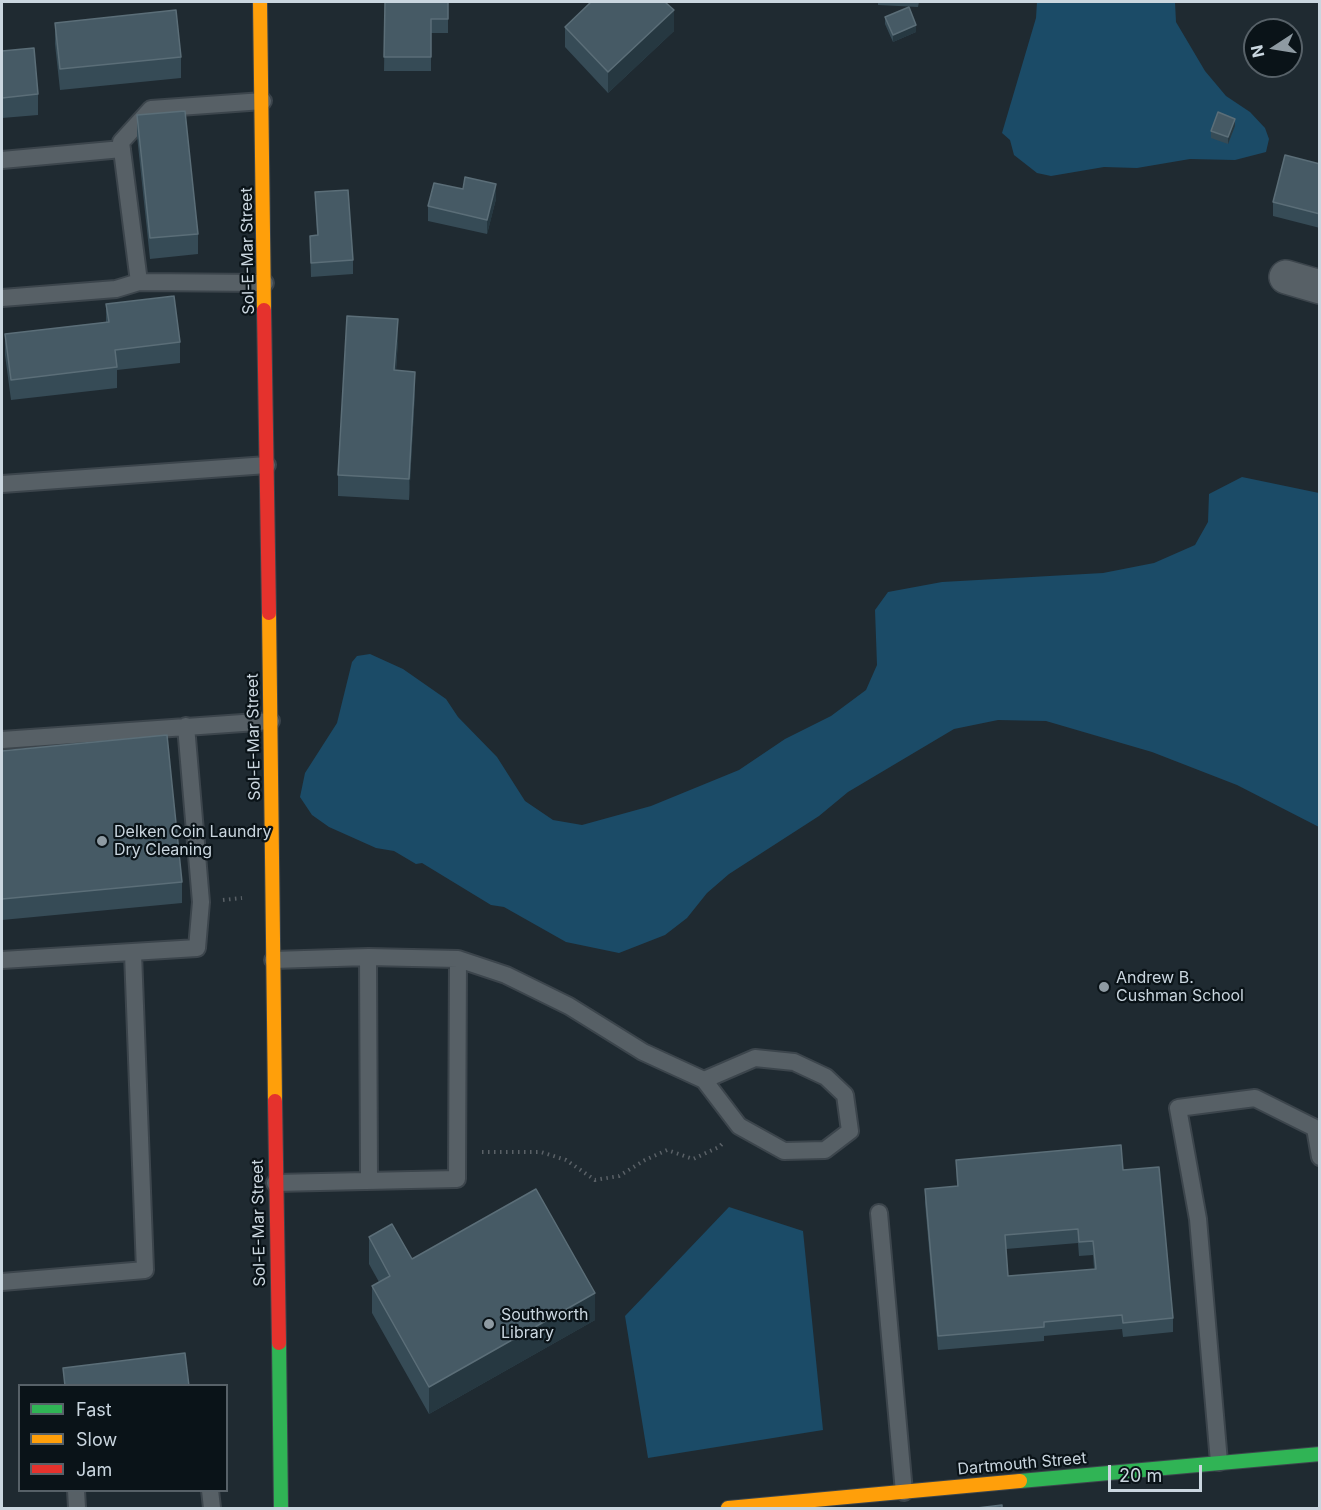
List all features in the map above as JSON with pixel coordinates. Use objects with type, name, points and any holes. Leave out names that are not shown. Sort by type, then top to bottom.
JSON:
[{"type":"street","name":"Sol-E-Mar Street","points":[[260,2],[281,1509]]},
{"type":"street","points":[[1286,277],[1320,287]]},
{"type":"street","name":"Dartmouth Street","points":[[728,1509],[1320,1454]]},
{"type":"lane","points":[[140,282],[121,142],[151,109],[263,101]]},
{"type":"lane","points":[[2,160],[122,149]]},
{"type":"lane","points":[[2,298],[116,289],[140,282],[265,283]]},
{"type":"lane","points":[[2,484],[267,465]]},
{"type":"lane","points":[[2,740],[271,721]]},
{"type":"lane","points":[[2,960],[196,948],[201,902],[186,726]]},
{"type":"lane","points":[[2,1282],[145,1270],[133,953]]},
{"type":"lane","points":[[368,957],[369,1181]]},
{"type":"lane","points":[[273,960],[368,957],[458,959],[506,975],[537,990],[569,1006],[643,1052],[704,1080],[739,1126],[784,1151],[825,1150],[850,1131],[845,1095],[826,1077],[794,1062],[755,1058],[704,1080]]},
{"type":"lane","points":[[275,1183],[457,1179],[458,959]]},
{"type":"lane","points":[[1219,1462],[1198,1219],[1178,1108],[1254,1098],[1316,1128],[1320,1157]]},
{"type":"lane","points":[[879,1213],[904,1492]]},
{"type":"lane","points":[[76,1492],[77,1509]]},
{"type":"lane","points":[[210,1492],[212,1509]]},
{"type":"path","points":[[201,902],[273,898]]},
{"type":"path","points":[[457,1152],[541,1152],[566,1160],[595,1180],[619,1176],[667,1149],[693,1159],[719,1147],[739,1126]]},
{"type":"shaded area","points":[[1037,2],[1175,2],[1176,22],[1205,71],[1226,96],[1250,112],[1265,128],[1269,139],[1266,152],[1235,160],[1190,159],[1137,168],[1104,167],[1051,176],[1037,173],[1014,155],[1010,140],[1002,133],[1036,18]]},
{"type":"shaded area","points":[[1242,477],[1319,493],[1319,827],[1237,785],[1152,752],[1046,721],[998,720],[954,729],[848,792],[819,816],[729,874],[707,893],[687,918],[665,935],[619,953],[566,942],[504,907],[491,905],[422,863],[416,864],[394,851],[376,848],[329,827],[312,815],[300,797],[305,773],[337,723],[352,662],[357,656],[370,654],[403,669],[446,699],[458,717],[497,757],[525,801],[553,820],[582,825],[651,806],[739,770],[785,739],[831,716],[866,690],[877,665],[875,610],[888,592],[942,582],[1103,573],[1154,563],[1195,545],[1208,522],[1209,494]]},
{"type":"shaded area","points":[[729,1207],[803,1231],[823,1430],[648,1458],[625,1316]]},
{"type":"building","points":[[385,2],[448,2],[448,19],[431,19],[431,57],[384,57]]},
{"type":"building","points":[[591,2],[665,2],[674,10],[608,72],[565,27]]},
{"type":"building","points":[[909,7],[916,25],[893,35],[885,17]]},
{"type":"building","points":[[176,10],[181,57],[60,69],[55,23]]},
{"type":"building","points":[[34,48],[38,94],[2,98],[2,51]]},
{"type":"building","points":[[185,111],[198,234],[150,238],[137,115]]},
{"type":"building","points":[[1218,112],[1235,119],[1228,137],[1211,131]]},
{"type":"building","points":[[1285,155],[1320,164],[1320,214],[1273,202]]},
{"type":"building","points":[[465,177],[496,184],[487,220],[428,206],[434,183],[463,189]]},
{"type":"building","points":[[348,190],[353,260],[311,263],[310,236],[318,235],[315,192]]},
{"type":"building","points":[[174,296],[180,342],[115,350],[117,367],[11,380],[5,334],[109,322],[106,304]]},
{"type":"building","points":[[347,316],[398,319],[394,370],[415,372],[409,479],[338,475]]},
{"type":"building","points":[[167,735],[182,882],[2,899],[2,751]]},
{"type":"building","points":[[1121,1145],[1123,1170],[1159,1167],[1173,1318],[1123,1323],[1122,1315],[1044,1322],[1044,1327],[938,1336],[925,1189],[958,1186],[956,1160]],"holes":[[[1078,1229],[1079,1242],[1093,1241],[1096,1269],[1008,1276],[1005,1235]]]},
{"type":"building","points":[[536,1189],[595,1293],[429,1387],[372,1286],[390,1276],[369,1237],[392,1224],[412,1259]]},
{"type":"building","points":[[185,1353],[189,1384],[65,1384],[63,1368]]},
{"type":"building","points":[[1002,1505],[1002,1509],[977,1508]]},
{"type":"traffic: fast","points":[[279,1343],[281,1508]]},
{"type":"traffic: fast","points":[[1020,1481],[1320,1454]]},
{"type":"traffic: slow","points":[[260,2],[264,310]]},
{"type":"traffic: slow","points":[[269,613],[275,1101]]},
{"type":"traffic: slow","points":[[728,1508],[1020,1481]]},
{"type":"traffic: jam","points":[[264,310],[269,613]]},
{"type":"traffic: jam","points":[[275,1101],[279,1343]]},
{"type":"place","name":"Delken Coin Laundry Dry Cleaning","points":[[102,841]]},
{"type":"place","name":"Andrew B. Cushman School","points":[[1104,987]]},
{"type":"place","name":"Southworth Library","points":[[489,1324]]}]
